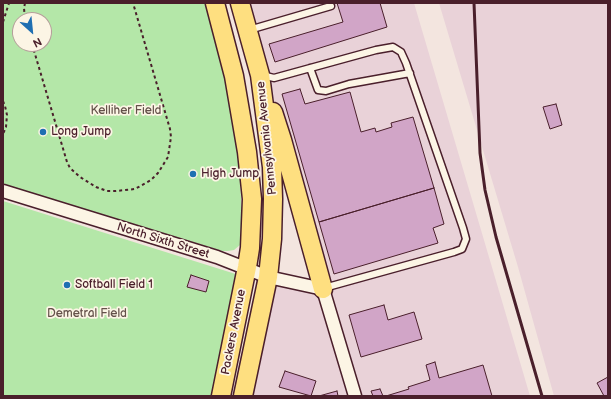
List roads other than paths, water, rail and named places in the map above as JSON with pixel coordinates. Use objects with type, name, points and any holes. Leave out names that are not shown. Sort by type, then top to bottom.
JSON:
[{"type":"main road","name":"Pennsylvania Avenue","points":[[215,3],[234,76],[248,152],[252,199],[250,248],[247,268]]},
{"type":"main road","name":"Pennsylvania Avenue","points":[[240,3],[260,75],[271,160],[273,198],[272,239],[268,276]]},
{"type":"main road","points":[[260,75],[282,140],[323,289]]},
{"type":"main road","name":"Packers Avenue","points":[[221,396],[247,268]]},
{"type":"main road","name":"Packers Avenue","points":[[243,396],[268,276]]},
{"type":"street","name":"North Sixth Street","points":[[3,191],[247,268],[268,276],[323,289]]},
{"type":"street","points":[[323,289],[355,396]]},
{"type":"lane","points":[[248,30],[331,6]]},
{"type":"lane","points":[[260,75],[274,78],[376,50],[393,47],[401,52],[410,73],[466,239],[462,249],[454,252],[323,289]]},
{"type":"lane","points":[[310,68],[318,90],[326,91],[349,84],[410,73]]},
{"type":"railway","points":[[474,3],[480,153],[485,190],[496,237],[542,396]]},
{"type":"place","name":"Long Jump","points":[[43,132]]},
{"type":"place","name":"High Jump","points":[[193,174]]},
{"type":"place","name":"Softball Field 1","points":[[67,285]]},
{"type":"park label","name":"Kelliher Field","points":[[126,111]]},
{"type":"park label","name":"Demetral Field","points":[[87,314]]}]
